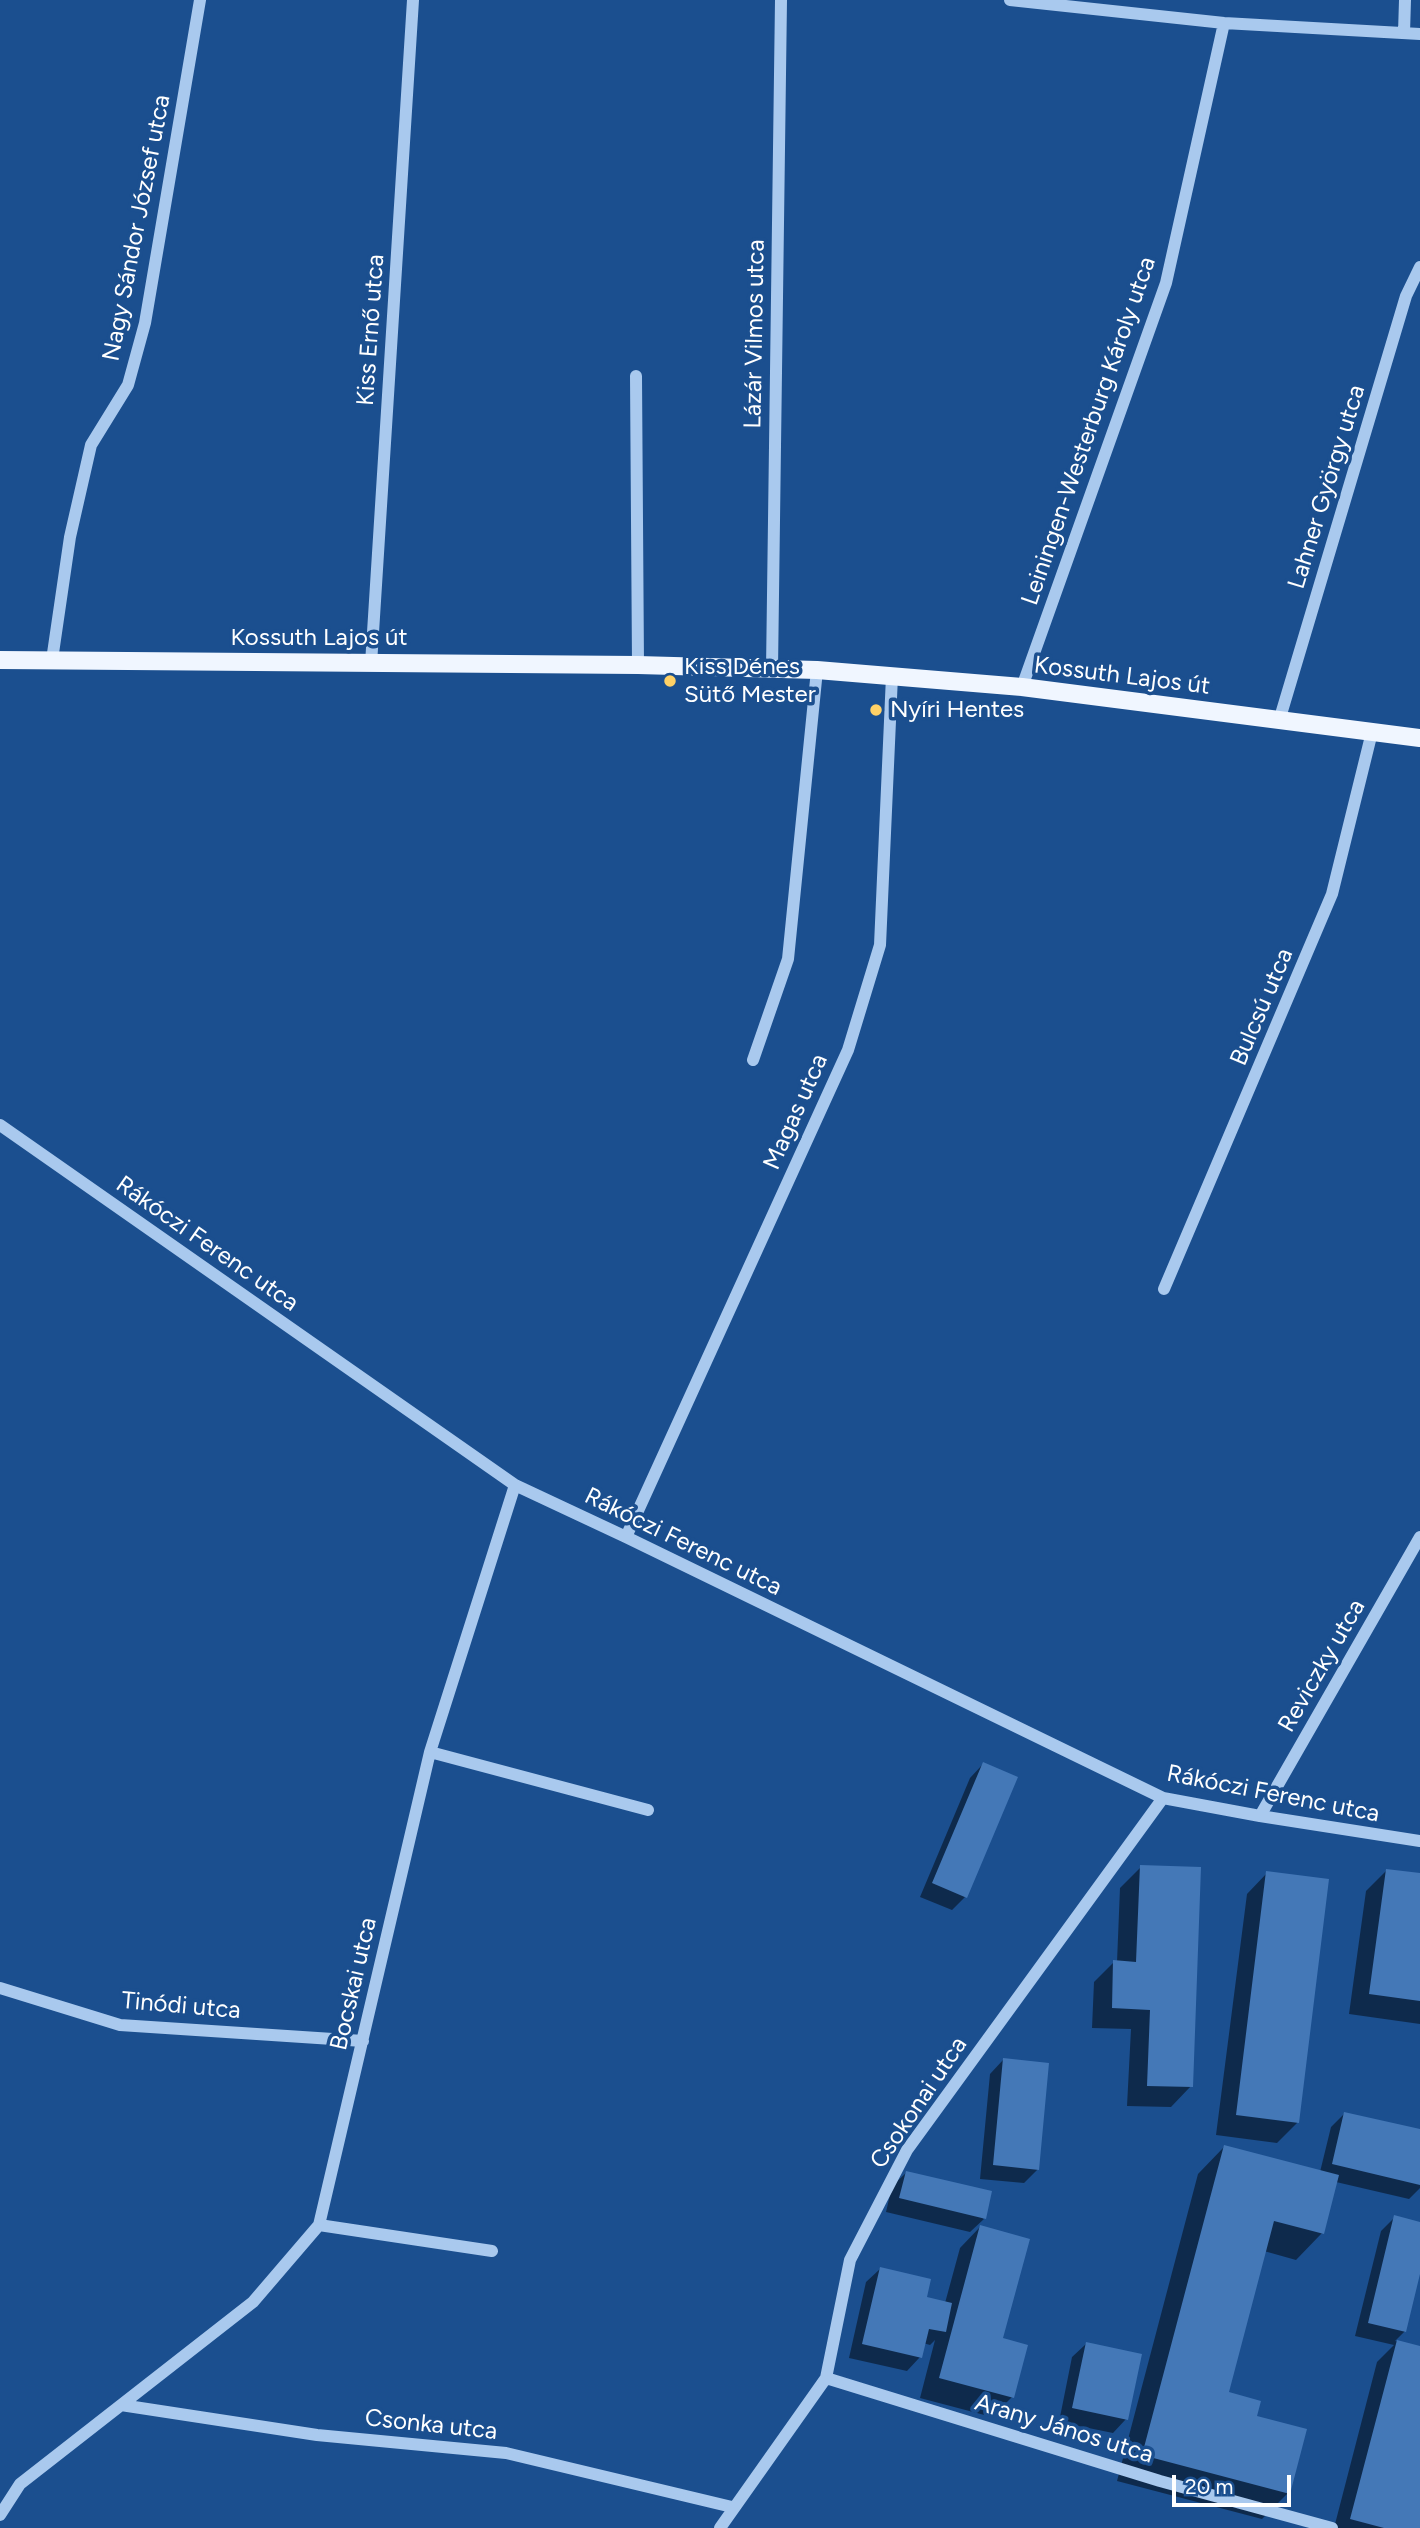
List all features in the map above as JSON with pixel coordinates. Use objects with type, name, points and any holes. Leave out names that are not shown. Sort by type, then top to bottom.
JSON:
[{"type":"main road","name":"Kossuth Lajos út","points":[[0,660],[638,665],[817,670],[1022,687],[1420,738]]},
{"type":"street","name":"Nagy Sándor József utca","points":[[52,660],[69,537],[91,445],[128,385],[145,323],[200,0]]},
{"type":"street","name":"Kiss Ernő utca","points":[[371,664],[413,0]]},
{"type":"street","name":"Lázár Vilmos utca","points":[[772,669],[781,0]]},
{"type":"street","points":[[1010,0],[1224,23],[1420,34]]},
{"type":"street","points":[[1404,33],[1405,0]]},
{"type":"street","name":"Leiningen-Westerburg Károly utca","points":[[1022,687],[1166,283],[1224,23]]},
{"type":"street","name":"Lahner György utca","points":[[1279,721],[1406,296],[1420,267]]},
{"type":"street","points":[[636,376],[638,665]]},
{"type":"street","points":[[753,1060],[788,959],[817,670]]},
{"type":"street","name":"Magas utca","points":[[626,1536],[848,1050],[880,945],[892,676]]},
{"type":"street","name":"Bulcsú utca","points":[[1164,1289],[1332,894],[1372,732]]},
{"type":"street","name":"Rákóczi Ferenc utca","points":[[0,1125],[515,1485],[626,1536],[1163,1798],[1420,1841]]},
{"type":"street","name":"Bocskai utca","points":[[0,2515],[20,2484],[253,2302],[319,2225],[430,1752],[515,1485]]},
{"type":"street","name":"Reviczky utca","points":[[1260,1816],[1420,1537]]},
{"type":"street","points":[[430,1752],[648,1810]]},
{"type":"street","name":"Csokonai utca","points":[[720,2528],[826,2378],[850,2260],[906,2150],[1163,1798]]},
{"type":"street","name":"Tinódi utca","points":[[0,1988],[120,2025],[363,2041]]},
{"type":"street","points":[[319,2225],[492,2251]]},
{"type":"street","name":"Arany János utca","points":[[826,2378],[1160,2481],[1332,2528]]},
{"type":"street","name":"Csonka utca","points":[[121,2405],[317,2435],[506,2453],[733,2507]]},
{"type":"building","points":[[983,1762],[1018,1777],[967,1898],[932,1883]]},
{"type":"building","points":[[1140,1865],[1201,1867],[1193,2087],[1147,2086],[1150,2010],[1112,2008],[1113,1960],[1136,1962]]},
{"type":"building","points":[[1386,1869],[1420,1873],[1420,2001],[1369,1994]]},
{"type":"building","points":[[1266,1871],[1329,1879],[1299,2123],[1236,2115]]},
{"type":"building","points":[[1003,2058],[1049,2063],[1039,2170],[993,2165]]},
{"type":"building","points":[[1344,2112],[1420,2129],[1420,2185],[1332,2164]]},
{"type":"building","points":[[1224,2145],[1339,2175],[1324,2234],[1274,2221],[1229,2392],[1261,2401],[1257,2416],[1307,2429],[1290,2494],[1142,2455]]},
{"type":"building","points":[[906,2171],[992,2191],[986,2219],[899,2198]]},
{"type":"building","points":[[1394,2215],[1420,2222],[1420,2274],[1406,2332],[1368,2323]]},
{"type":"building","points":[[980,2225],[1030,2239],[1003,2338],[1028,2345],[1014,2398],[939,2378]]},
{"type":"building","points":[[880,2267],[931,2279],[927,2297],[952,2303],[946,2332],[929,2329],[922,2358],[862,2344]]},
{"type":"building","points":[[1397,2340],[1420,2346],[1420,2528],[1384,2528],[1350,2519]]},
{"type":"building","points":[[1086,2342],[1142,2354],[1128,2420],[1072,2408]]},
{"type":"place","name":"Kiss Dénes Sütő Mester","points":[[670,681]]},
{"type":"place","name":"Nyíri Hentes","points":[[876,710]]}]
